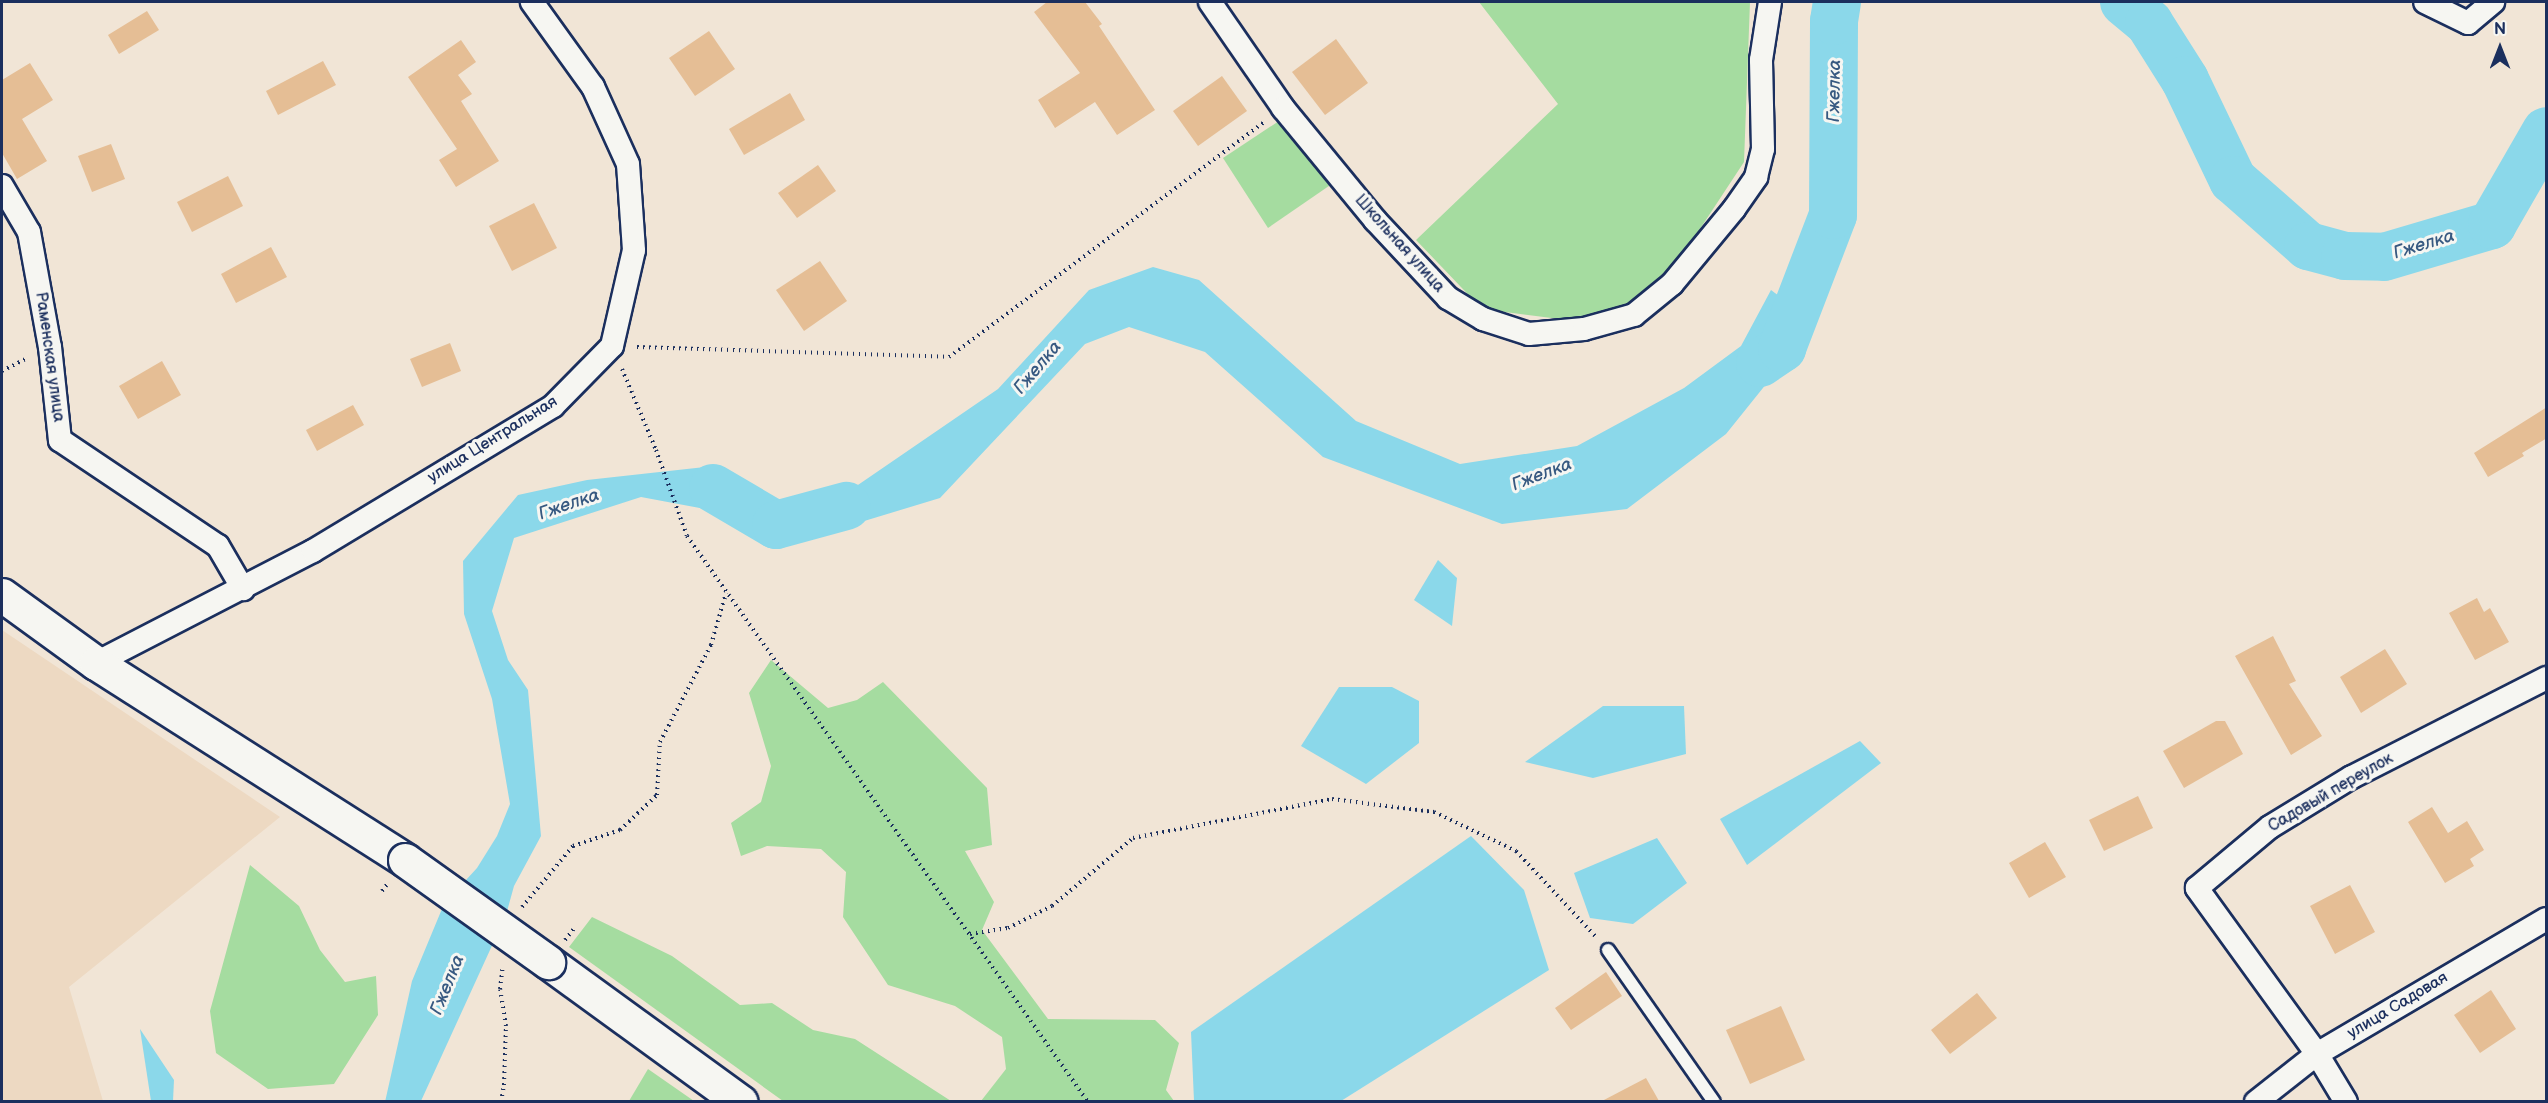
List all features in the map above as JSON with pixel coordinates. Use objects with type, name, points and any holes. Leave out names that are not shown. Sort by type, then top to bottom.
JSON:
[{"type":"main road","points":[[2,595],[96,663],[405,860],[741,1101]]},
{"type":"street","points":[[532,2],[593,87],[628,164],[633,250],[612,346]]},
{"type":"street","name":"Школьная улица","points":[[1210,2],[1283,108],[1376,220],[1448,298],[1483,319],[1529,334],[1584,329],[1634,315],[1672,284],[1734,209],[1756,177],[1763,149],[1761,60],[1770,2]]},
{"type":"street","points":[[2425,2],[2468,23],[2493,2]]},
{"type":"street","name":"Раменская улица","points":[[2,186],[29,232],[50,347],[60,440],[218,546],[243,589]]},
{"type":"street","name":"улица Центральная","points":[[96,663],[313,551],[553,406],[612,346]]},
{"type":"street","name":"Садовый переулок","points":[[2346,1101],[2317,1054],[2197,888],[2270,827],[2352,777],[2547,678]]},
{"type":"street","name":"улица Садовая","points":[[2256,1101],[2317,1054],[2547,919]]},
{"type":"lane","points":[[1608,950],[1714,1101]]},
{"type":"path","points":[[1088,1101],[687,536],[656,450],[612,346],[948,357],[1283,108]]},
{"type":"path","points":[[519,915],[523,904],[573,846],[620,830],[657,795],[660,742],[711,645],[727,592]]},
{"type":"path","points":[[969,934],[1008,928],[1052,906],[1133,837],[1332,799],[1434,812],[1516,851],[1608,950]]},
{"type":"path","points":[[501,1101],[504,1085],[506,1026],[500,989],[505,958]]},
{"type":"shaded area","points":[[2,630],[280,817],[69,987],[103,1101],[2,1101]]},
{"type":"green space","points":[[1479,2],[1750,2],[1744,162],[1669,276],[1599,324],[1482,309],[1416,240],[1558,104]]},
{"type":"green space","points":[[1294,111],[1342,177],[1268,228],[1223,158]]},
{"type":"green space","points":[[771,660],[828,708],[857,700],[883,682],[987,788],[992,845],[965,851],[994,902],[982,930],[1048,1019],[1155,1020],[1179,1043],[1166,1090],[1174,1101],[981,1101],[1006,1069],[1002,1037],[955,1006],[888,985],[843,917],[846,872],[821,849],[767,846],[741,856],[731,823],[761,802],[771,766],[749,693]]},
{"type":"green space","points":[[250,865],[299,906],[320,950],[345,982],[376,976],[378,1015],[334,1084],[268,1089],[216,1053],[210,1011]]},
{"type":"green space","points":[[592,917],[672,956],[740,1005],[772,1003],[813,1030],[855,1039],[951,1101],[783,1101],[569,947]]},
{"type":"green space","points":[[648,1069],[694,1101],[629,1101]]},
{"type":"water","points":[[1153,267],[1199,280],[1356,421],[1460,464],[1577,446],[1684,388],[1741,346],[1771,290],[1815,323],[1726,434],[1627,509],[1502,524],[1323,457],[1205,352],[1129,327],[1085,344],[940,498],[828,532],[641,497],[514,538],[492,611],[508,660],[528,690],[541,836],[514,886],[506,915],[421,1101],[385,1102],[412,981],[444,904],[477,868],[497,836],[510,804],[492,699],[464,614],[463,561],[518,495],[587,480],[705,467],[760,514],[855,487],[998,389],[1089,290]]},
{"type":"water","points":[[1438,560],[1457,578],[1452,626],[1414,600]]},
{"type":"water","points":[[1339,687],[1392,687],[1419,701],[1419,743],[1366,784],[1301,746]]},
{"type":"water","points":[[1603,706],[1684,706],[1686,754],[1593,778],[1525,762]]},
{"type":"water","points":[[1860,741],[1881,763],[1747,865],[1720,819]]},
{"type":"water","points":[[1471,836],[1524,890],[1549,970],[1341,1101],[1194,1101],[1191,1032]]},
{"type":"water","points":[[1657,838],[1687,883],[1633,924],[1590,918],[1574,873]]},
{"type":"water","points":[[140,1029],[174,1080],[173,1101],[151,1101]]},
{"type":"building","points":[[1047,2],[1085,2],[1102,24],[1099,26],[1155,110],[1117,135],[1095,102],[1055,128],[1038,100],[1080,73],[1034,12]]},
{"type":"building","points":[[147,11],[159,30],[119,54],[108,35]]},
{"type":"building","points":[[709,31],[735,69],[695,96],[669,58]]},
{"type":"building","points":[[1336,39],[1368,83],[1325,115],[1292,72]]},
{"type":"building","points":[[461,40],[476,62],[458,75],[472,94],[461,101],[499,161],[456,187],[439,160],[457,149],[408,77]]},
{"type":"building","points":[[323,61],[336,85],[278,115],[266,91]]},
{"type":"building","points":[[30,63],[53,100],[22,119],[47,161],[17,179],[2,153],[2,80]]},
{"type":"building","points":[[1222,76],[1247,111],[1198,146],[1173,111]]},
{"type":"building","points":[[790,93],[805,120],[744,155],[729,129]]},
{"type":"building","points":[[111,144],[125,179],[92,192],[78,156]]},
{"type":"building","points":[[818,165],[836,191],[797,218],[778,193]]},
{"type":"building","points":[[228,176],[243,206],[192,232],[177,202]]},
{"type":"building","points":[[534,203],[557,248],[512,271],[489,226]]},
{"type":"building","points":[[271,247],[287,277],[236,303],[221,274]]},
{"type":"building","points":[[820,261],[847,301],[804,331],[776,290]]},
{"type":"building","points":[[450,343],[461,371],[422,387],[410,359]]},
{"type":"building","points":[[162,361],[181,395],[138,419],[119,386]]},
{"type":"building","points":[[353,405],[364,425],[317,451],[306,430]]},
{"type":"building","points":[[2547,407],[2547,438],[2522,453],[2524,456],[2488,477],[2474,453]]},
{"type":"building","points":[[2477,598],[2484,612],[2490,608],[2509,642],[2475,660],[2449,613]]},
{"type":"building","points":[[2273,636],[2296,681],[2289,684],[2322,736],[2291,755],[2235,656]]},
{"type":"building","points":[[2385,649],[2407,684],[2361,713],[2340,677]]},
{"type":"building","points":[[2216,721],[2225,721],[2243,754],[2184,788],[2163,751]]},
{"type":"building","points":[[2138,796],[2153,828],[2104,851],[2089,820]]},
{"type":"building","points":[[2432,807],[2448,833],[2467,821],[2484,850],[2470,859],[2474,866],[2445,883],[2408,822]]},
{"type":"building","points":[[2045,842],[2066,877],[2029,898],[2009,863]]},
{"type":"building","points":[[2350,885],[2375,932],[2335,954],[2310,906]]},
{"type":"building","points":[[1606,972],[1622,996],[1571,1030],[1555,1008]]},
{"type":"building","points":[[2491,990],[2516,1029],[2480,1053],[2454,1015]]},
{"type":"building","points":[[1977,993],[1997,1018],[1950,1054],[1931,1030]]},
{"type":"building","points":[[1781,1006],[1805,1060],[1750,1084],[1726,1030]]},
{"type":"building","points":[[1646,1078],[1659,1101],[1602,1101]]},
{"type":"waterway","name":"Гжелка","points":[[1760,363],[1782,348],[1833,215],[1834,21],[1837,2]]},
{"type":"waterway","name":"Гжелка","points":[[2124,2],[2149,23],[2185,80],[2233,180],[2308,246],[2345,256],[2384,257],[2492,225],[2546,131]]},
{"type":"waterway","name":"Гжелка","points":[[713,488],[776,525],[846,506]]}]
